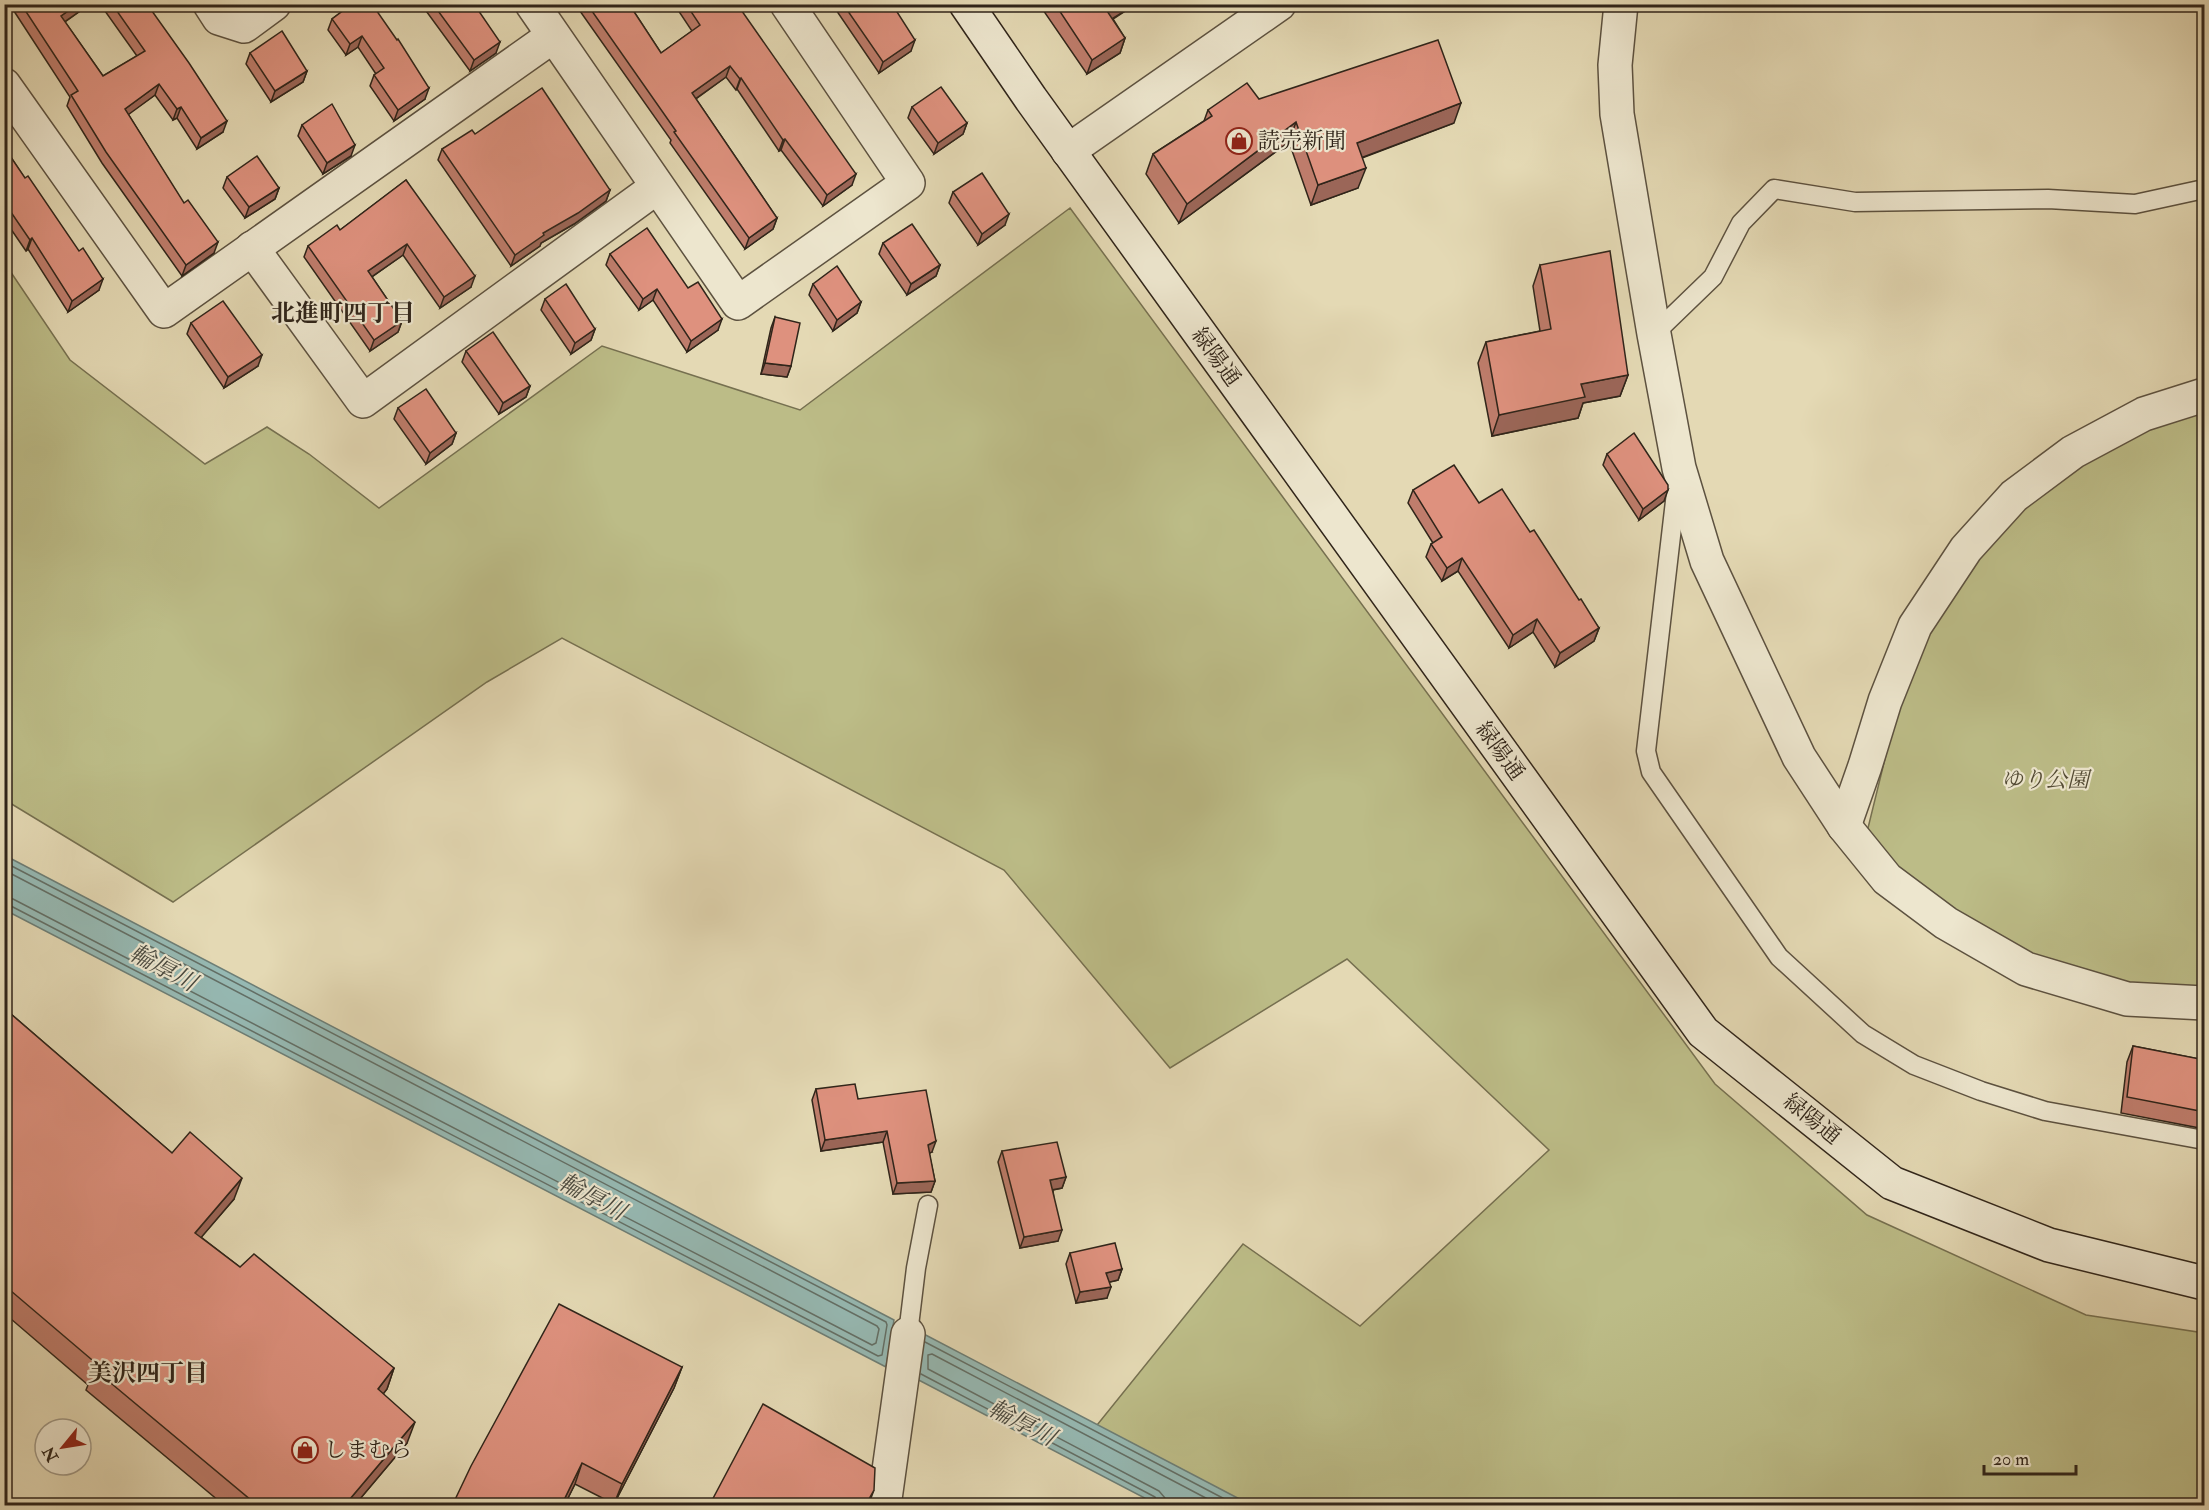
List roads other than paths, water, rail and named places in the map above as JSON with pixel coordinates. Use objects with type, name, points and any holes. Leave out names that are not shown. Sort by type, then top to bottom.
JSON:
[{"type":"street","points":[[210,4],[219,18],[244,26],[274,4]]},
{"type":"street","points":[[532,4],[738,303],[908,183],[787,4]]},
{"type":"street","name":"緑陽通","points":[[966,4],[1068,151],[1703,1032],[1892,1183],[2049,1245],[2205,1283]]},
{"type":"street","points":[[1068,151],[1279,4]]},
{"type":"street","points":[[1621,4],[1615,65],[1617,114],[1679,468],[1707,561],[1799,757],[1844,826],[1887,879],[1946,923],[2026,969],[2127,999],[2205,1003]]},
{"type":"street","points":[[4,86],[164,311],[553,36]]},
{"type":"street","points":[[252,248],[363,401],[657,187]]},
{"type":"street","points":[[1844,826],[1885,701],[1916,626],[1966,549],[2014,496],[2073,452],[2144,414],[2205,395]]},
{"type":"street","points":[[884,1506],[908,1334]]},
{"type":"lane","points":[[1654,334],[1713,277],[1741,223],[1774,189],[1855,202],[2048,199],[2135,204],[2205,189]]},
{"type":"lane","points":[[1679,468],[1646,751],[1650,772],[1779,957],[1863,1034],[1914,1065],[1981,1091],[2045,1112],[2205,1140]]},
{"type":"lane","points":[[908,1334],[916,1268],[928,1206]]},
{"type":"water","name":"輪厚川","points":[[4,855],[894,1320],[886,1367],[5,910]]},
{"type":"water","name":"輪厚川","points":[[918,1331],[1251,1505],[1158,1505],[911,1376]]},
{"type":"place","name":"読売新聞","points":[[1239,141]]},
{"type":"place","name":"しまむら","points":[[305,1450]]},
{"type":"district","name":"北進町四丁目","points":[[343,313]]},
{"type":"district","name":"美沢四丁目","points":[[148,1373]]},
{"type":"park label","name":"ゆり公園","points":[[2045,780]]}]
